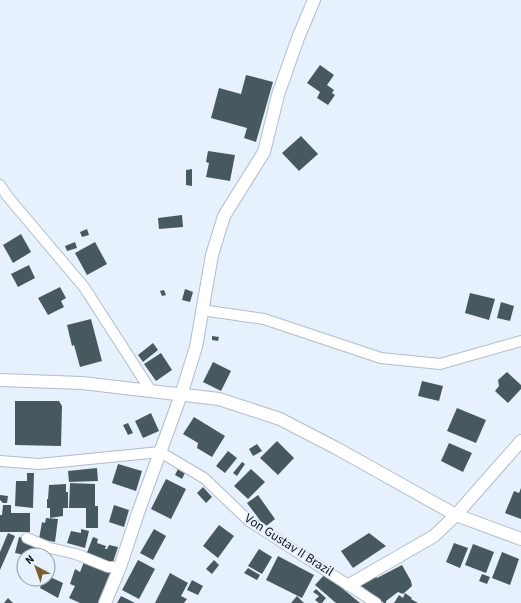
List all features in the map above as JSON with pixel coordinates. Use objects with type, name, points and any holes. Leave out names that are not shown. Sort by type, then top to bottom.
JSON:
[{"type":"street","points":[[105,603],[120,567],[181,395],[196,347],[212,255],[224,216],[264,152],[278,95],[298,38],[314,0]]},
{"type":"street","points":[[0,185],[8,197],[84,287],[151,391]]},
{"type":"street","points":[[202,310],[264,319],[381,358],[440,364],[521,341]]},
{"type":"street","points":[[0,380],[82,383],[219,399],[280,419],[336,448],[456,515],[521,539]]},
{"type":"street","points":[[350,585],[434,536],[456,515],[521,441]]},
{"type":"street","points":[[0,461],[39,464],[160,452]]},
{"type":"street","name":"Von Gustav II Brazil","points":[[160,452],[204,478],[249,521],[376,603]]},
{"type":"street","points":[[27,538],[50,548],[76,554],[108,567],[120,567]]},
{"type":"building","points":[[320,65],[334,75],[327,85],[334,90],[332,93],[335,95],[328,105],[317,98],[320,92],[307,83]]},
{"type":"building","points":[[246,75],[273,82],[256,142],[244,138],[247,128],[211,118],[219,88],[241,94]]},
{"type":"building","points":[[301,136],[318,154],[299,171],[282,153]]},
{"type":"building","points":[[208,151],[235,155],[230,181],[206,177],[209,163],[206,162]]},
{"type":"building","points":[[192,169],[192,186],[186,185],[186,170]]},
{"type":"building","points":[[182,215],[183,227],[159,229],[158,218]]},
{"type":"building","points":[[87,229],[89,235],[82,237],[80,232]]},
{"type":"building","points":[[21,234],[31,252],[13,263],[3,245]]},
{"type":"building","points":[[75,242],[77,248],[67,251],[65,246]]},
{"type":"building","points":[[95,242],[107,264],[87,275],[75,253]]},
{"type":"building","points":[[29,265],[35,278],[18,287],[11,274]]},
{"type":"building","points":[[60,287],[66,298],[61,301],[64,307],[48,315],[38,298]]},
{"type":"building","points":[[185,289],[193,292],[190,302],[182,300]]},
{"type":"building","points":[[164,290],[166,295],[162,296],[160,291]]},
{"type":"building","points":[[470,293],[495,299],[489,320],[465,313]]},
{"type":"building","points":[[501,302],[514,306],[510,321],[497,318]]},
{"type":"building","points":[[91,319],[102,361],[80,367],[74,345],[72,346],[67,325]]},
{"type":"building","points":[[212,336],[219,337],[218,341],[212,340]]},
{"type":"building","points":[[153,343],[158,350],[143,362],[138,355]]},
{"type":"building","points":[[161,353],[172,370],[156,381],[144,364]]},
{"type":"building","points":[[213,362],[231,371],[221,391],[203,382]]},
{"type":"building","points":[[507,372],[521,385],[521,389],[508,403],[495,391],[499,386],[498,380]]},
{"type":"building","points":[[422,381],[443,386],[439,401],[418,396]]},
{"type":"building","points":[[15,401],[59,401],[62,406],[61,446],[15,445]]},
{"type":"building","points":[[457,408],[486,420],[476,443],[447,431]]},
{"type":"building","points":[[151,413],[159,431],[143,438],[135,421]]},
{"type":"building","points":[[194,417],[225,436],[212,457],[197,448],[198,443],[183,434]]},
{"type":"building","points":[[128,423],[133,433],[128,435],[123,425]]},
{"type":"building","points":[[277,441],[294,458],[278,475],[260,458]]},
{"type":"building","points":[[449,443],[472,453],[463,472],[441,461]]},
{"type":"building","points":[[257,444],[262,451],[253,456],[249,449]]},
{"type":"building","points":[[228,451],[237,458],[225,473],[216,466]]},
{"type":"building","points":[[242,462],[245,464],[237,476],[233,473]]},
{"type":"building","points":[[118,464],[142,471],[136,491],[112,483]]},
{"type":"building","points":[[97,468],[98,481],[69,482],[68,471]]},
{"type":"building","points":[[178,469],[185,473],[182,479],[175,475]]},
{"type":"building","points":[[251,469],[265,482],[248,499],[234,486]]},
{"type":"building","points":[[27,473],[34,473],[33,508],[15,506],[16,481],[27,481]]},
{"type":"building","points":[[166,479],[186,489],[171,519],[151,509]]},
{"type":"building","points":[[70,483],[95,484],[95,506],[98,506],[98,528],[86,528],[86,508],[69,508]]},
{"type":"building","points":[[66,484],[66,492],[68,492],[68,508],[63,508],[63,516],[50,518],[50,508],[47,508],[49,485]]},
{"type":"building","points":[[203,487],[212,497],[206,503],[197,493]]},
{"type":"building","points":[[521,488],[521,519],[505,513],[514,491],[519,493]]},
{"type":"building","points":[[0,495],[8,496],[7,503],[3,503],[0,500]]},
{"type":"building","points":[[258,495],[275,519],[265,527],[247,503]]},
{"type":"building","points":[[3,505],[11,505],[11,513],[30,513],[30,532],[0,532],[0,515],[2,515]]},
{"type":"building","points":[[114,505],[129,510],[124,527],[109,522]]},
{"type":"building","points":[[46,518],[58,519],[55,542],[39,539],[42,522],[45,523]]},
{"type":"building","points":[[219,525],[234,536],[218,558],[203,546]]},
{"type":"building","points":[[81,529],[89,531],[85,548],[67,543],[71,531],[81,533]]},
{"type":"building","points":[[154,529],[166,536],[153,560],[140,553]]},
{"type":"building","points":[[8,533],[15,536],[0,570],[0,552]]},
{"type":"building","points":[[369,533],[386,546],[353,568],[341,551]]},
{"type":"building","points":[[19,537],[31,540],[29,545],[36,547],[16,547]]},
{"type":"building","points":[[93,537],[98,539],[97,543],[106,546],[105,549],[107,549],[109,545],[118,547],[112,565],[86,555]]},
{"type":"building","points":[[454,543],[468,548],[460,568],[446,562]]},
{"type":"building","points":[[473,544],[494,552],[486,573],[465,565]]},
{"type":"building","points":[[259,549],[272,557],[262,574],[248,566]]},
{"type":"building","points":[[502,552],[519,559],[510,585],[492,578]]},
{"type":"building","points":[[278,556],[314,575],[302,598],[266,580]]},
{"type":"building","points":[[138,560],[155,569],[139,599],[122,590]]},
{"type":"building","points":[[214,560],[219,565],[212,574],[206,569]]},
{"type":"building","points":[[84,562],[111,572],[98,603],[80,603],[69,598],[75,586],[70,584],[75,569],[80,572]]},
{"type":"building","points":[[402,565],[411,581],[412,586],[403,594],[398,592],[386,601],[386,603],[360,585],[375,575],[377,578]]},
{"type":"building","points":[[248,568],[260,575],[257,580],[244,573]]},
{"type":"building","points":[[170,573],[188,583],[181,596],[187,599],[184,603],[155,603]]},
{"type":"building","points":[[325,574],[360,603],[336,603],[315,585]]},
{"type":"building","points":[[482,574],[490,577],[487,584],[479,581]]},
{"type":"building","points":[[56,580],[63,583],[58,598],[40,588],[56,587]]},
{"type":"building","points":[[192,580],[203,586],[198,595],[187,590]]},
{"type":"building","points":[[316,589],[326,598],[322,603],[315,600],[319,596],[313,592]]},
{"type":"building","points":[[405,593],[418,603],[394,603],[399,595],[403,598]]},
{"type":"building","points":[[121,596],[135,603],[117,603]]},
{"type":"building","points":[[297,596],[304,603],[291,603]]},
{"type":"building","points":[[8,598],[13,603],[4,603]]}]
